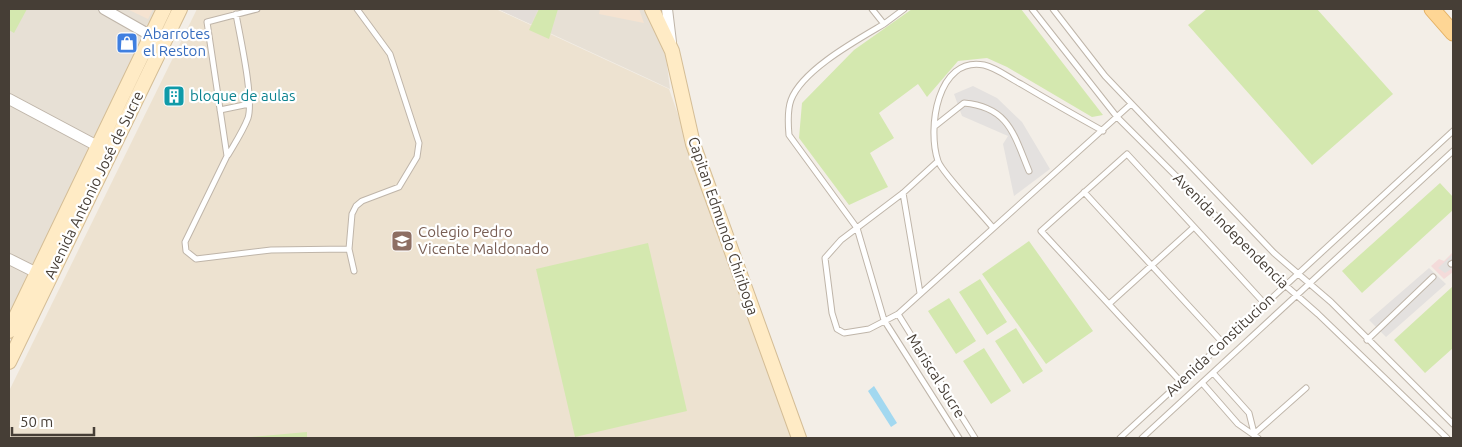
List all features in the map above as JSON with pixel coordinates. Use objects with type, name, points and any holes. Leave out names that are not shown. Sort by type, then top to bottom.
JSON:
[{"type":"main road","name":"Avenida Antonio José de Sucre","points":[[158,39],[164,9]]},
{"type":"main road","name":"Avenida Antonio José de Sucre","points":[[9,362],[42,276],[158,39],[180,9]]},
{"type":"main road","points":[[652,9],[672,51]]},
{"type":"main road","points":[[1432,9],[1453,33]]},
{"type":"main road","name":"Capitan Edmundo Chiriboga","points":[[672,51],[693,144],[798,438]]},
{"type":"main road","name":"Avenida Antonio José de Sucre","points":[[9,330],[42,276]]},
{"type":"street","points":[[104,9],[158,39]]},
{"type":"street","name":"Capitan Edmundo Chiriboga","points":[[667,9],[672,51]]},
{"type":"street","points":[[9,99],[104,149]]},
{"type":"street","points":[[9,259],[42,276]]},
{"type":"lane","points":[[228,156],[207,22],[257,9]]},
{"type":"lane","points":[[354,271],[349,249],[352,214],[356,206],[362,201],[399,187],[417,157],[419,144],[390,54],[357,9]]},
{"type":"lane","points":[[872,9],[884,24]]},
{"type":"lane","name":"Mariscal Sucre","points":[[904,9],[884,24],[837,52],[800,84],[790,100],[789,135],[856,228],[884,320],[959,438]]},
{"type":"lane","name":"Avenida Independencia","points":[[1032,9],[1117,117],[1284,285],[1318,314],[1447,438]]},
{"type":"lane","points":[[1054,11],[1061,9]]},
{"type":"lane","name":"Avenida Independencia","points":[[1054,11],[1131,104],[1274,253],[1310,283],[1453,424]]},
{"type":"lane","points":[[236,14],[249,104],[248,116],[185,242],[189,256],[204,259],[271,250],[349,249]]},
{"type":"lane","points":[[993,228],[938,161],[935,110],[942,89],[959,69],[972,64],[996,69],[1103,131]]},
{"type":"lane","points":[[935,126],[964,103],[979,104],[1010,125],[1029,171]]},
{"type":"lane","points":[[220,110],[249,104]]},
{"type":"lane","points":[[938,161],[903,193],[831,249],[825,258],[832,314],[837,329],[844,333],[868,329],[898,314],[1131,104]]},
{"type":"lane","name":"Avenida Constitucion","points":[[1123,437],[1284,285],[1453,131]]},
{"type":"lane","name":"Avenida Constitucion","points":[[1142,438],[1214,374],[1453,151]]},
{"type":"lane","points":[[1180,382],[1041,231],[1126,154],[1265,304]]},
{"type":"lane","points":[[1084,192],[1223,343]]},
{"type":"lane","points":[[903,193],[920,293]]},
{"type":"lane","points":[[1109,304],[1194,227]]},
{"type":"lane","points":[[1367,340],[1433,277]]},
{"type":"lane","name":"Mariscal Sucre","points":[[898,314],[975,438]]},
{"type":"lane","points":[[1214,374],[1249,414],[1256,436]]},
{"type":"lane","points":[[1203,384],[1238,424],[1256,436]]},
{"type":"lane","points":[[1256,436],[1306,388]]},
{"type":"shaded area","points":[[9,9],[157,9],[9,316]]},
{"type":"shaded area","points":[[127,9],[153,9],[148,19]]},
{"type":"shaded area","name":"Colegio Pedro Vicente Maldonado","points":[[197,9],[496,9],[669,89],[792,438],[9,438],[10,389]]},
{"type":"shaded area","points":[[498,9],[660,9],[670,89],[649,79]]},
{"type":"shaded area","points":[[498,9],[538,9],[531,24]]},
{"type":"shaded area","points":[[600,9],[639,9],[644,23],[599,14]]},
{"type":"shaded area","points":[[973,86],[997,98],[1022,122],[1050,169],[1014,196],[1003,144],[1008,136],[962,116],[954,94]]},
{"type":"shaded area","points":[[1453,252],[1453,272],[1444,279],[1431,266],[1439,259],[1444,261]]},
{"type":"shaded area","points":[[1453,254],[1453,268],[1445,273],[1438,268]]},
{"type":"shaded area","points":[[1429,268],[1446,284],[1386,337],[1369,320]]},
{"type":"green space","points":[[9,9],[27,9],[14,33],[9,30]]},
{"type":"green space","points":[[539,9],[558,9],[549,39],[529,30]]},
{"type":"green space","points":[[912,9],[1021,9],[1103,115],[1092,117],[1007,67],[987,58],[958,61],[927,97],[918,84],[879,113],[894,138],[870,153],[888,187],[849,205],[799,138],[802,103],[854,50]]},
{"type":"green space","points":[[1207,9],[1317,9],[1393,94],[1312,165],[1188,25]]},
{"type":"green space","points":[[1440,183],[1453,197],[1453,210],[1362,293],[1342,271]]},
{"type":"green space","points":[[1029,241],[1093,331],[1046,364],[982,274]]},
{"type":"green space","points":[[648,243],[687,411],[575,437],[536,269]]},
{"type":"green space","points":[[980,279],[1007,322],[987,335],[959,292]]},
{"type":"green space","points":[[1452,287],[1453,348],[1425,373],[1394,340]]},
{"type":"green space","points":[[949,298],[976,341],[956,354],[928,311]]},
{"type":"green space","points":[[1016,328],[1043,371],[1023,384],[995,341]]},
{"type":"green space","points":[[984,348],[1011,391],[991,404],[963,361]]},
{"type":"green space","points":[[307,432],[307,438],[251,438],[251,437]]},
{"type":"water","points":[[874,386],[897,423],[891,427],[868,391]]},
{"type":"place","name":"Abarrotes el Reston","points":[[127,43]]},
{"type":"place","name":"bloque de aulas","points":[[174,96]]},
{"type":"place","name":"Colegio Pedro Vicente Maldonado","points":[[402,241]]}]
